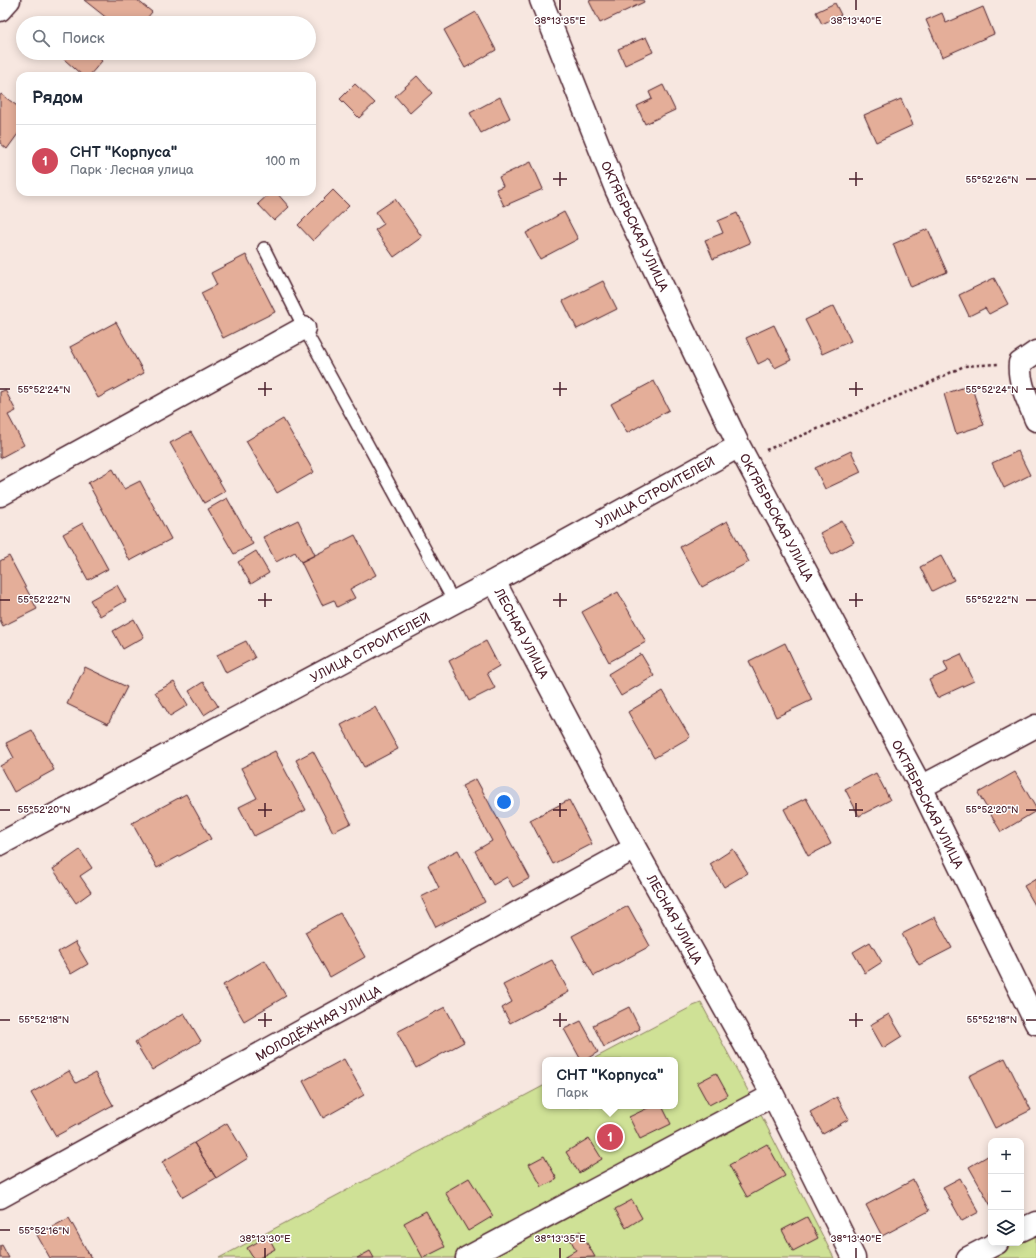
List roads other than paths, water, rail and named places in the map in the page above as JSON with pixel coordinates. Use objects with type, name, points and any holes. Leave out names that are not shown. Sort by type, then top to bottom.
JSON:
[{"type":"street","points":[[0,10],[9,0]]},
{"type":"street","name":"ОКТЯБРЬСКАЯ УЛИЦА","points":[[541,0],[616,189],[742,453],[921,787],[1036,1023]]},
{"type":"street","points":[[0,495],[304,328]]},
{"type":"street","points":[[1028,358],[1019,372],[1021,383],[1036,420]]},
{"type":"street","name":"УЛИЦА СТРОИТЕЛЕЙ","points":[[0,844],[454,602],[742,453]]},
{"type":"street","name":"ЛЕСНАЯ УЛИЦА","points":[[494,581],[635,848],[773,1095],[854,1258]]},
{"type":"street","points":[[921,787],[1036,726]]},
{"type":"street","name":"МОЛОДЁЖНАЯ УЛИЦА","points":[[0,1197],[635,848]]},
{"type":"street","points":[[467,1258],[773,1095]]},
{"type":"street","points":[[1024,1229],[1036,1223]]},
{"type":"street","points":[[968,1258],[991,1246]]},
{"type":"lane","points":[[264,248],[304,328],[454,602]]},
{"type":"place","name":"СНТ \"Корпуса\"","points":[[610,1137]]}]
